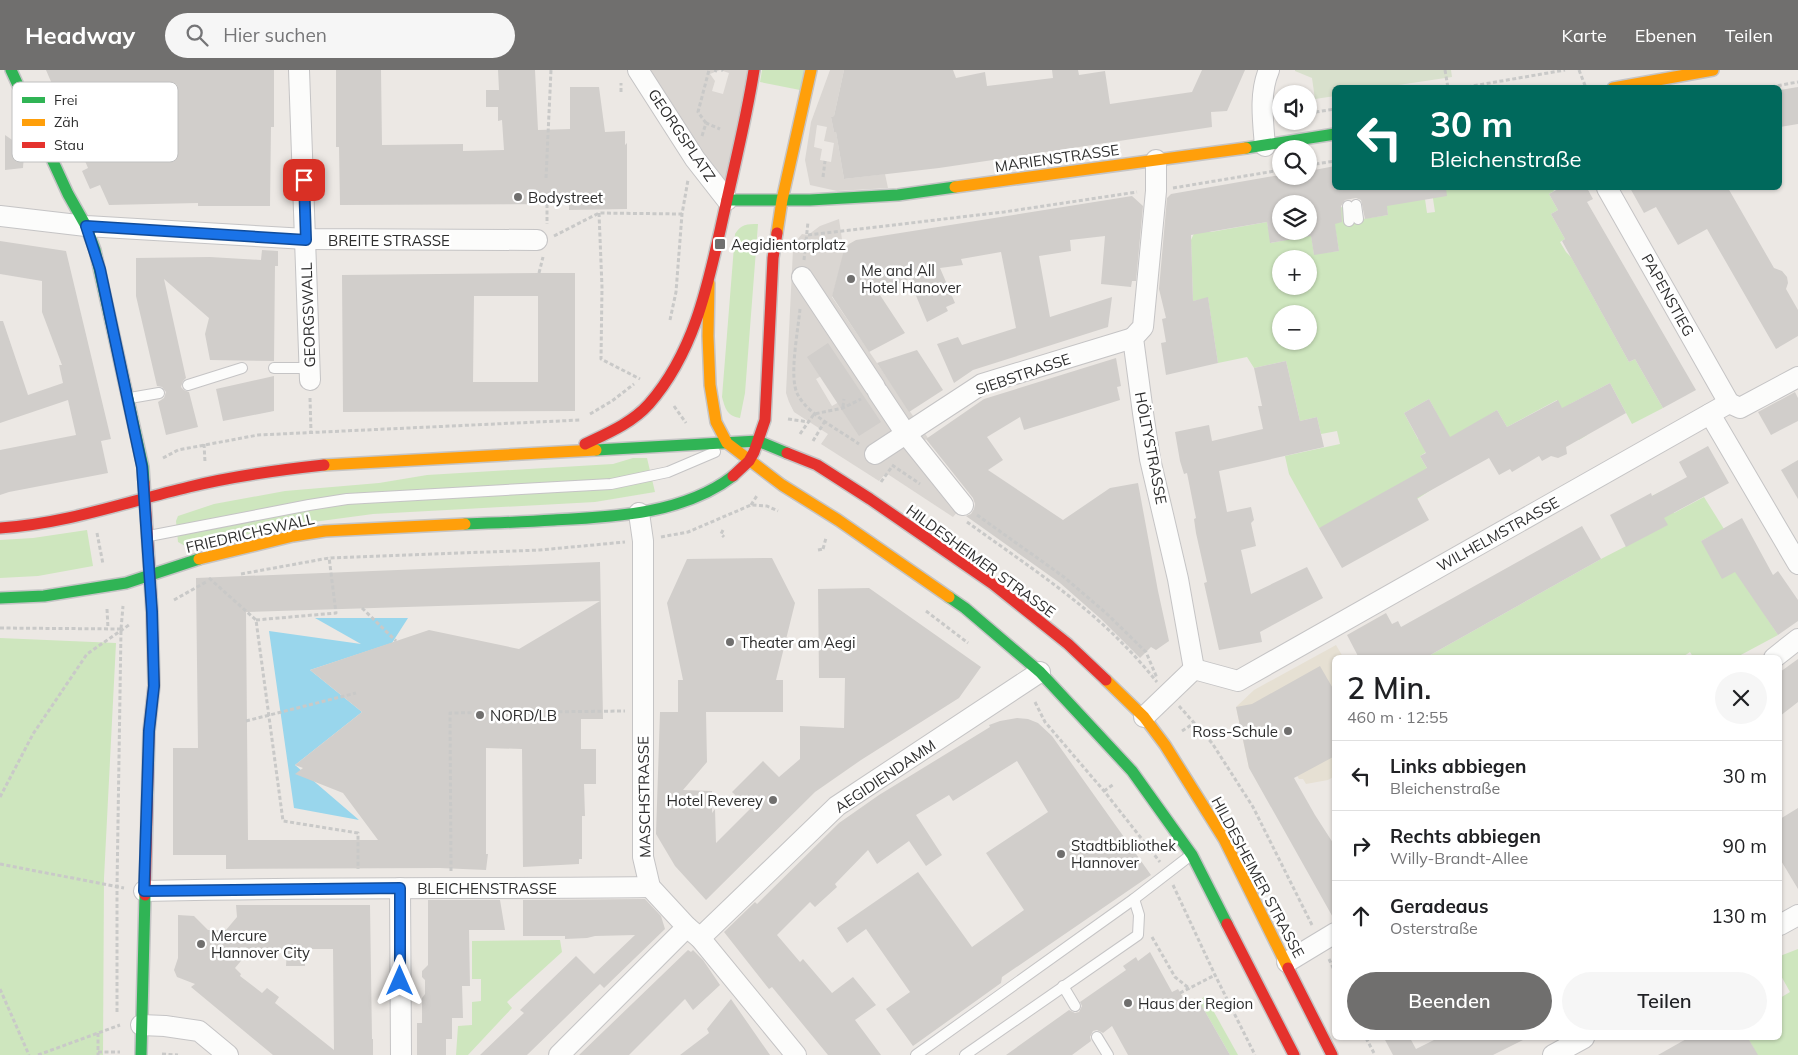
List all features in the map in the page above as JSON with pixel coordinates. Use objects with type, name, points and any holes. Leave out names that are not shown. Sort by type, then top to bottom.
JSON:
[{"type":"main road","points":[[11,70],[17,82]]},
{"type":"main road","points":[[563,450],[611,433],[627,424],[649,404],[675,371],[692,336],[709,283],[754,70]]},
{"type":"main road","points":[[639,513],[677,504],[707,493],[732,477],[749,461],[758,441],[765,420],[773,258],[782,200],[812,70]]},
{"type":"main road","points":[[1629,85],[1713,70]]},
{"type":"main road","name":"MARIENSTRASSE","points":[[782,200],[898,195],[1265,146],[1332,135]]},
{"type":"main road","points":[[53,162],[86,226],[100,269],[142,467],[148,536],[154,686],[149,731],[141,1055]]},
{"type":"main road","points":[[727,200],[782,200]]},
{"type":"main road","points":[[709,283],[708,336],[710,385],[716,422],[727,443],[782,485],[838,520],[965,608],[1040,672],[1132,771],[1192,855],[1294,1055]]},
{"type":"main road","points":[[0,528],[60,522],[205,482],[287,469],[341,464],[534,454],[563,450],[758,441]]},
{"type":"main road","name":"HILDESHEIMER STRASSE","points":[[758,441],[817,465],[870,499],[993,584],[1068,644],[1144,717],[1165,745],[1224,839],[1332,1055]]},
{"type":"main road","name":"FRIEDRICHSWALL","points":[[0,598],[44,596],[126,583],[207,556],[293,536],[325,531],[602,518],[639,513]]},
{"type":"street","name":"GEORGSWALL","points":[[300,70],[310,374]]},
{"type":"street","name":"GEORGSPLATZ","points":[[638,70],[695,159],[727,200]]},
{"type":"street","points":[[1265,146],[1262,121],[1264,82],[1269,70]]},
{"type":"street","points":[[1133,338],[1143,327],[1156,191],[1156,160]]},
{"type":"street","name":"PAPENSTIEG","points":[[1608,190],[1729,403]]},
{"type":"street","name":"BREITE STRASSE","points":[[0,216],[86,226],[306,240],[537,240]]},
{"type":"street","points":[[802,278],[876,389],[913,429],[963,512]]},
{"type":"street","name":"SIEBSTRASSE","points":[[875,454],[982,384],[1133,338]]},
{"type":"street","name":"HÖLTYSTRASSE","points":[[1133,338],[1150,459],[1178,579],[1194,669]]},
{"type":"street","name":"WILHELMSTRASSE","points":[[1194,669],[1238,681],[1729,403],[1740,408],[1798,377]]},
{"type":"street","points":[[1710,414],[1798,564]]},
{"type":"street","name":"MASCHSTRASSE","points":[[639,513],[643,541],[643,857],[650,887],[693,933],[796,1055]]},
{"type":"street","points":[[1778,655],[1798,639]]},
{"type":"street","points":[[1144,717],[1164,690],[1194,669]]},
{"type":"street","name":"AEGIDIENDAMM","points":[[559,1055],[693,933],[838,806],[1040,672]]},
{"type":"street","name":"BLEICHENSTRASSE","points":[[144,891],[650,887]]},
{"type":"street","points":[[400,888],[400,1055]]},
{"type":"street","points":[[1782,924],[1798,914]]},
{"type":"street","points":[[1287,962],[1328,937]]},
{"type":"street","points":[[141,1025],[166,1026],[199,1031],[228,1055]]},
{"type":"street","points":[[1553,1055],[1580,1040]]},
{"type":"lane","points":[[1352,206],[1354,220]]},
{"type":"lane","points":[[188,385],[242,368]]},
{"type":"lane","points":[[274,368],[310,374]]},
{"type":"lane","points":[[129,399],[159,393]]},
{"type":"lane","points":[[720,456],[727,443]]},
{"type":"lane","points":[[148,536],[347,499],[611,484],[668,472],[720,456],[749,461]]},
{"type":"lane","points":[[916,1055],[1134,899],[1192,855]]},
{"type":"lane","points":[[965,1055],[1138,935],[1139,915],[1134,899]]},
{"type":"lane","points":[[1063,986],[1075,1006]]},
{"type":"lane","points":[[1097,1037],[1108,1055]]},
{"type":"path","points":[[546,178],[551,70]]},
{"type":"path","points":[[706,123],[698,112],[709,70]]},
{"type":"path","points":[[1445,70],[1448,85]]},
{"type":"path","points":[[1479,85],[1565,70]]},
{"type":"path","points":[[1580,70],[1585,85]]},
{"type":"path","points":[[1782,85],[1798,82]]},
{"type":"path","points":[[1317,112],[1332,109]]},
{"type":"path","points":[[669,327],[676,292],[682,214],[688,180],[695,159]]},
{"type":"path","points":[[1317,164],[1332,161]]},
{"type":"path","points":[[925,488],[814,414],[801,401],[795,388],[794,374],[805,240],[808,235],[1004,212],[1120,193],[1156,191],[1272,172]]},
{"type":"path","points":[[537,240],[547,240],[599,213],[682,214]]},
{"type":"path","points":[[599,213],[602,359],[640,379]]},
{"type":"path","points":[[601,278],[606,276]]},
{"type":"path","points":[[601,278],[607,283]]},
{"type":"path","points":[[162,458],[178,450],[258,435],[580,420],[612,401],[640,379],[644,373]]},
{"type":"path","points":[[843,408],[844,399]]},
{"type":"path","points":[[838,403],[843,408]]},
{"type":"path","points":[[672,404],[686,420]]},
{"type":"path","points":[[834,405],[843,408]]},
{"type":"path","points":[[311,408],[311,432]]},
{"type":"path","points":[[804,429],[814,414],[843,408]]},
{"type":"path","points":[[791,419],[809,422]]},
{"type":"path","points":[[815,438],[825,421]]},
{"type":"path","points":[[204,444],[205,462]]},
{"type":"path","points":[[751,505],[760,492]]},
{"type":"path","points":[[236,574],[329,558],[540,550],[643,541],[688,532],[751,505],[766,506],[782,513]]},
{"type":"path","points":[[963,512],[1064,577],[1106,613],[1146,652],[1164,690]]},
{"type":"path","points":[[963,512],[1082,607],[1125,646],[1212,743],[1254,807],[1328,937],[1332,957]]},
{"type":"path","points":[[96,528],[103,565]]},
{"type":"path","points":[[723,530],[721,534],[724,537]]},
{"type":"path","points":[[256,620],[336,612],[325,531]]},
{"type":"path","points":[[818,534],[833,543]]},
{"type":"path","points":[[823,549],[826,538]]},
{"type":"path","points":[[820,544],[823,549]]},
{"type":"path","points":[[818,550],[823,549]]},
{"type":"path","points":[[175,600],[210,580],[218,578]]},
{"type":"path","points":[[210,580],[256,620],[283,821],[358,833],[358,888]]},
{"type":"path","points":[[362,608],[396,641]]},
{"type":"path","points":[[107,609],[108,628]]},
{"type":"path","points":[[923,609],[970,644]]},
{"type":"path","points":[[0,628],[121,629]]},
{"type":"path","points":[[0,797],[33,734],[88,654],[121,629]]},
{"type":"path","points":[[117,1015],[121,629]]},
{"type":"path","points":[[1020,686],[1032,698],[1046,722],[1104,791],[1168,873],[1215,975],[1256,1055]]},
{"type":"path","points":[[246,721],[356,693]]},
{"type":"path","points":[[451,889],[450,713],[643,711]]},
{"type":"path","points":[[0,864],[144,891]]},
{"type":"path","points":[[1139,915],[1175,977],[1190,989]]},
{"type":"path","points":[[1180,993],[1215,975]]},
{"type":"path","points":[[0,988],[28,1055]]},
{"type":"path","points":[[38,1055],[117,1025]]},
{"type":"path","points":[[98,1033],[98,1055]]},
{"type":"path","points":[[1367,1040],[1375,1055]]},
{"type":"path","points":[[165,1054],[178,1055]]},
{"type":"shaded area","points":[[638,70],[720,70],[754,70],[727,200]],"holes":[[[720,70],[729,73],[723,94],[712,91],[715,81],[710,74]]]},
{"type":"shaded area","points":[[830,70],[844,70],[834,116],[831,117],[834,132],[836,132],[844,179],[885,174],[888,188],[837,191],[810,185],[805,160],[811,122]],"holes":[[[817,125],[827,127],[824,141],[834,143],[831,162],[820,160],[822,149],[814,147]]]},
{"type":"shaded area","name":"Aegidientorplatz","points":[[839,219],[844,253],[832,297],[928,438],[925,440],[959,490],[958,511],[953,517],[886,473],[879,481],[821,444],[828,434],[794,412],[789,402],[786,393],[793,249],[796,241],[802,234],[808,235],[820,226]],"holes":[[[832,370],[848,397],[832,406],[816,379]]]},
{"type":"shaded area","name":"Ross-Schule","points":[[1336,645],[1342,655],[1332,655],[1332,778],[1306,784],[1303,779],[1299,779],[1295,772],[1249,768],[1236,707],[1254,690]]},
{"type":"green space","points":[[762,70],[805,70],[800,90],[760,82]]},
{"type":"green space","points":[[1295,70],[1451,70],[1452,77],[1398,85],[1332,85],[1332,96],[1317,99],[1317,85],[1313,85],[1312,78]]},
{"type":"green space","points":[[1384,190],[1425,199],[1427,213],[1435,212],[1432,192],[1445,190],[1553,190],[1549,194],[1558,210],[1551,214],[1565,239],[1560,242],[1571,257],[1629,362],[1635,359],[1663,408],[1632,424],[1610,383],[1570,404],[1587,435],[1579,440],[1557,400],[1507,427],[1497,410],[1449,440],[1429,399],[1404,413],[1418,439],[1422,437],[1433,448],[1420,456],[1437,486],[1417,499],[1319,528],[1289,474],[1285,456],[1340,444],[1337,431],[1321,434],[1317,417],[1300,421],[1286,361],[1254,368],[1247,357],[1218,363],[1208,298],[1193,301],[1191,240],[1197,227],[1211,232],[1267,222],[1271,243],[1285,240],[1312,240],[1313,250],[1272,250],[1272,295],[1317,295],[1317,254],[1339,251],[1332,209],[1359,204],[1362,219],[1388,215]]},
{"type":"green space","points":[[758,224],[745,393],[740,418],[729,413],[722,397],[735,234],[745,225]]},
{"type":"green space","points":[[633,458],[647,458],[655,492],[595,502],[373,514],[291,525],[187,547],[178,542],[176,521],[178,516],[214,504],[285,491],[379,483],[427,475],[613,464]]},
{"type":"green space","points":[[1662,491],[1674,513],[1704,497],[1724,529],[1701,541],[1736,571],[1778,635],[1741,655],[1692,655],[1690,652],[1686,655],[1430,655],[1601,559],[1667,525],[1652,496]]},
{"type":"green space","points":[[87,530],[93,566],[38,576],[0,578],[0,540],[33,538]]},
{"type":"green space","points":[[0,638],[116,643],[104,878],[103,1055],[0,1055]]},
{"type":"green space","points":[[560,940],[562,952],[507,1002],[512,1008],[468,1055],[456,1055],[458,1026],[472,1025],[472,1002],[481,1001],[481,979],[472,979],[472,941]]},
{"type":"green space","points":[[1798,949],[1798,1055],[1748,1055],[1755,1051],[1749,1040],[1782,1040],[1782,997],[1790,992],[1782,978],[1782,955]]},
{"type":"green space","points":[[1205,996],[1238,1055],[1230,1055],[1199,1001]]},
{"type":"water","points":[[315,618],[408,618],[392,643],[310,670],[362,712],[295,765],[359,820],[294,808],[269,631],[361,644]]},
{"type":"building","points":[[46,70],[274,70],[274,127],[271,127],[270,206],[198,206],[198,203],[109,205],[100,185],[90,189],[82,171],[88,168],[85,162],[178,162],[178,82],[51,82]]},
{"type":"building","points":[[336,70],[381,70],[382,145],[463,144],[463,151],[504,150],[502,120],[498,121],[498,107],[486,107],[486,90],[499,90],[498,70],[535,70],[538,130],[570,129],[570,87],[599,87],[605,132],[625,131],[625,145],[627,143],[627,209],[569,210],[569,204],[340,205],[339,147],[336,147]]},
{"type":"building","points":[[844,70],[953,70],[956,78],[985,72],[987,86],[1053,78],[1052,70],[1078,70],[1079,75],[1105,71],[1110,104],[1192,92],[1202,70],[1245,70],[1227,111],[1211,112],[1212,127],[939,168],[844,179],[836,132],[834,132],[831,117],[834,116]]},
{"type":"building","points":[[1798,87],[1798,124],[1782,127],[1782,90]]},
{"type":"building","points":[[5,135],[12,140],[12,162],[23,162],[23,168],[5,170]]},
{"type":"building","points":[[1332,167],[1332,190],[1446,190],[1447,196],[1387,206],[1388,215],[1365,219],[1361,200],[1356,198],[1345,200],[1341,206],[1342,222],[1335,224],[1339,251],[1317,255],[1317,250],[1313,250],[1312,240],[1317,240],[1317,195],[1272,195],[1272,240],[1288,240],[1270,243],[1267,222],[1191,235],[1193,301],[1208,297],[1218,363],[1166,375],[1161,343],[1166,342],[1162,319],[1166,318],[1159,289],[1167,198],[1171,194],[1272,176],[1272,185],[1317,185],[1317,169]]},
{"type":"building","points":[[1556,190],[1588,190],[1593,199],[1587,202],[1696,390],[1663,408],[1635,359],[1629,362],[1562,241],[1565,239],[1551,214],[1558,210],[1549,194]]},
{"type":"building","points":[[1631,190],[1729,190],[1774,268],[1782,271],[1787,277],[1786,289],[1798,310],[1798,336],[1776,349],[1707,229],[1678,245],[1656,207],[1644,213]]},
{"type":"building","points":[[1132,196],[1143,206],[1136,281],[1132,281],[1131,287],[1101,284],[1105,236],[1070,240],[1071,251],[1039,256],[1050,317],[1112,297],[1108,327],[973,370],[954,383],[937,344],[958,337],[962,345],[1016,328],[1001,252],[961,259],[963,265],[940,268],[955,303],[946,307],[948,311],[927,322],[909,279],[878,292],[905,333],[869,352],[832,296],[844,250],[856,240]]},
{"type":"building","points":[[0,241],[66,251],[111,439],[101,441],[108,473],[0,495],[0,450],[76,435],[68,400],[0,423],[0,321],[3,321],[28,395],[63,383],[59,365],[62,365],[42,312],[42,281],[0,274]]},
{"type":"building","points":[[262,250],[278,251],[278,266],[275,266],[274,361],[210,360],[205,334],[209,318],[164,279],[186,378],[181,387],[189,392],[198,427],[166,435],[158,402],[164,398],[166,392],[162,387],[157,386],[136,296],[136,258],[210,257],[261,260]]},
{"type":"building","points":[[575,273],[575,411],[343,412],[342,275]],"holes":[[[474,296],[538,296],[538,382],[473,382]]]},
{"type":"building","points":[[828,343],[881,422],[859,436],[807,357]]},
{"type":"building","points":[[917,350],[943,390],[909,412],[877,363]]},
{"type":"building","points":[[1116,358],[1121,386],[1117,387],[1120,400],[1024,430],[1020,417],[987,437],[1003,460],[988,470],[1063,520],[1110,488],[1138,483],[1169,641],[1156,650],[1151,647],[1140,658],[1101,619],[1060,583],[966,516],[971,514],[974,509],[973,498],[926,439],[984,399]]},
{"type":"building","points":[[1286,361],[1300,421],[1317,417],[1324,447],[1219,471],[1227,512],[1251,507],[1254,520],[1251,523],[1256,546],[1241,550],[1251,594],[1307,567],[1323,598],[1260,632],[1262,642],[1219,650],[1204,583],[1207,582],[1196,533],[1194,519],[1196,518],[1187,473],[1184,474],[1180,461],[1175,432],[1209,425],[1212,441],[1263,429],[1258,406],[1262,406],[1254,368]]},
{"type":"building","points":[[274,376],[274,411],[223,421],[216,389]]},
{"type":"building","points":[[1610,383],[1626,413],[1566,447],[1567,454],[1558,458],[1551,456],[1542,461],[1539,456],[1512,472],[1510,469],[1499,475],[1489,458],[1417,498],[1429,520],[1342,568],[1319,528],[1427,468],[1420,456],[1426,453],[1404,413],[1429,399],[1450,437],[1497,410],[1507,427],[1558,400],[1562,408]]},
{"type":"building","points":[[1795,392],[1798,398],[1798,421],[1771,435],[1758,412]]},
{"type":"building","points":[[1708,446],[1729,483],[1664,518],[1668,525],[1626,547],[1610,515],[1651,493],[1652,496],[1687,477],[1679,462]]},
{"type":"building","points":[[1798,460],[1798,499],[1781,470]]},
{"type":"building","points":[[1742,518],[1773,575],[1778,571],[1798,600],[1798,621],[1778,635],[1735,572],[1722,579],[1701,541]]},
{"type":"building","points":[[1582,526],[1601,559],[1430,655],[1357,655],[1347,635],[1386,613],[1392,624],[1398,621],[1401,627]]},
{"type":"building","points":[[772,558],[795,603],[776,680],[783,680],[783,712],[706,712],[707,762],[683,790],[712,791],[712,813],[715,809],[716,843],[750,809],[732,792],[763,761],[779,777],[800,759],[800,726],[844,728],[845,678],[819,678],[818,589],[869,588],[981,667],[959,698],[861,760],[815,792],[706,900],[675,866],[656,834],[660,712],[678,712],[678,680],[683,680],[667,603],[687,559]]},
{"type":"building","name":"NORD/LB","points":[[600,562],[603,719],[581,719],[581,749],[596,749],[596,784],[584,784],[585,816],[582,816],[582,859],[579,859],[579,864],[523,867],[522,749],[486,748],[486,854],[488,854],[486,870],[440,868],[226,869],[226,855],[173,855],[173,748],[198,748],[196,578]],"holes":[[[600,601],[519,649],[429,630],[310,670],[362,712],[295,765],[303,768],[295,774],[343,793],[378,840],[248,840],[246,612]]]},
{"type":"building","points":[[1798,659],[1798,702],[1782,714],[1782,671]]},
{"type":"building","name":"Ross-Schule","points":[[1320,666],[1332,687],[1332,758],[1294,778],[1332,841],[1332,916],[1249,768],[1236,707],[1252,704]]},
{"type":"building","points":[[1017,718],[1028,719],[1038,723],[1052,736],[1151,875],[1002,977],[1001,983],[913,1046],[886,1009],[910,992],[866,929],[847,943],[837,928],[918,872],[972,947],[1024,910],[986,853],[1048,812],[1017,761],[953,801],[949,795],[916,815],[942,855],[926,866],[909,841],[877,864],[868,850],[835,884],[837,887],[815,907],[810,902],[777,935],[800,962],[803,959],[832,993],[853,977],[876,1005],[855,1020],[881,1055],[828,1055],[772,987],[769,989],[724,932],[755,902],[757,904],[839,823],[879,795],[990,727],[989,725]]},
{"type":"building","points":[[1798,808],[1798,889],[1782,862],[1782,818]]},
{"type":"building","points":[[645,899],[661,916],[665,929],[604,988],[600,984],[527,1055],[480,1055],[524,1013],[520,1010],[576,956],[594,974],[635,935],[565,939],[565,936],[523,936],[523,900]]},
{"type":"building","points":[[428,900],[500,900],[505,930],[469,930],[470,986],[462,986],[463,1018],[452,1018],[452,1039],[446,1039],[446,1055],[417,1055],[417,1023],[422,1023],[422,998],[425,994],[425,980],[422,977],[422,971],[428,965]]},
{"type":"building","points":[[236,905],[370,905],[373,1055],[273,1055],[191,987],[195,984],[177,977],[174,970],[178,958],[178,915],[194,916],[208,930],[226,930],[237,917]],"holes":[[[251,949],[287,949],[286,966],[305,966],[305,949],[333,949],[334,1050],[275,1003],[279,997],[267,988],[262,993],[240,976],[241,974],[235,968]]]},
{"type":"building","points":[[688,950],[691,952],[693,950],[703,960],[720,985],[693,1010],[685,999],[629,1055],[579,1055]]},
{"type":"building","name":"Haus der Region","points":[[1150,952],[1172,992],[1178,989],[1188,1006],[1199,1001],[1230,1055],[1128,1055],[1112,1026],[1103,1033],[1097,1030],[1093,1031],[1090,1037],[1091,1041],[1072,1055],[1006,1055],[1069,1010],[1075,1013],[1079,1012],[1082,1006],[1080,1002],[1126,970],[1123,966],[1136,957],[1138,961]]},
{"type":"building","points":[[731,999],[770,1055],[680,1055],[709,1033],[707,1029]]},
{"type":"building","points":[[1385,1040],[1411,1040],[1416,1049],[1434,1040],[1523,1040],[1493,1055],[1393,1055]]},
{"type":"building","points":[[1684,1040],[1749,1040],[1758,1055],[1658,1055]]},
{"type":"traffic: fast","points":[[11,70],[17,82]]},
{"type":"traffic: fast","points":[[1246,148],[1332,134]]},
{"type":"traffic: fast","points":[[53,162],[86,226],[95,250],[143,467],[144,482]]},
{"type":"traffic: fast","points":[[727,200],[810,200],[898,195],[955,187]]},
{"type":"traffic: fast","points":[[596,450],[758,441],[787,453]]},
{"type":"traffic: fast","points":[[465,524],[600,517],[647,511],[693,498],[714,489],[733,476]]},
{"type":"traffic: fast","points":[[0,598],[44,596],[126,583],[199,559]]},
{"type":"traffic: fast","points":[[949,597],[965,608],[1040,672],[1132,771],[1192,855],[1227,924]]},
{"type":"traffic: fast","points":[[141,1055],[145,895]]},
{"type":"traffic: slow","points":[[777,233],[782,200],[811,70]]},
{"type":"traffic: slow","points":[[1630,85],[1713,70]]},
{"type":"traffic: slow","points":[[955,187],[1246,148]]},
{"type":"traffic: slow","points":[[709,283],[708,336],[710,385],[716,422],[727,443],[782,485],[838,520],[949,597]]},
{"type":"traffic: slow","points":[[324,465],[596,450]]},
{"type":"traffic: slow","points":[[199,559],[293,536],[325,531],[465,524]]},
{"type":"traffic: slow","points":[[1106,680],[1144,717],[1165,745],[1224,839],[1288,968]]},
{"type":"traffic: jam","points":[[585,444],[611,432],[635,417],[649,404],[666,382],[691,335],[708,283],[745,120],[754,70]]},
{"type":"traffic: jam","points":[[733,476],[749,461],[765,420],[773,258],[777,233]]},
{"type":"traffic: jam","points":[[787,453],[817,465],[870,499],[993,584],[1068,644],[1106,680]]},
{"type":"traffic: jam","points":[[0,528],[24,526],[72,517],[222,480],[324,465]]},
{"type":"traffic: jam","points":[[144,482],[152,612],[154,685],[149,731],[145,895]]},
{"type":"traffic: jam","points":[[1227,924],[1294,1055]]},
{"type":"traffic: jam","points":[[1288,968],[1332,1055]]},
{"type":"place","name":"Bodystreet","points":[[518,197]]},
{"type":"place","name":"Aegidientorplatz","points":[[720,244]]},
{"type":"place","name":"Me and All Hotel Hanover","points":[[851,279]]},
{"type":"place","name":"Theater am Aegi","points":[[730,642]]},
{"type":"place","name":"NORD/LB","points":[[480,715]]},
{"type":"place","name":"Ross-Schule","points":[[1288,731]]},
{"type":"place","name":"Hotel Reverey","points":[[773,800]]},
{"type":"place","name":"Stadtbibliothek Hannover","points":[[1061,854]]},
{"type":"place","name":"Mercure Hannover City","points":[[201,944]]},
{"type":"place","name":"Haus der Region","points":[[1128,1003]]},
{"type":"route","points":[[304,180],[306,240],[86,226],[100,269],[142,467],[148,536],[154,686],[149,731],[144,891],[400,888],[400,981]]}]
